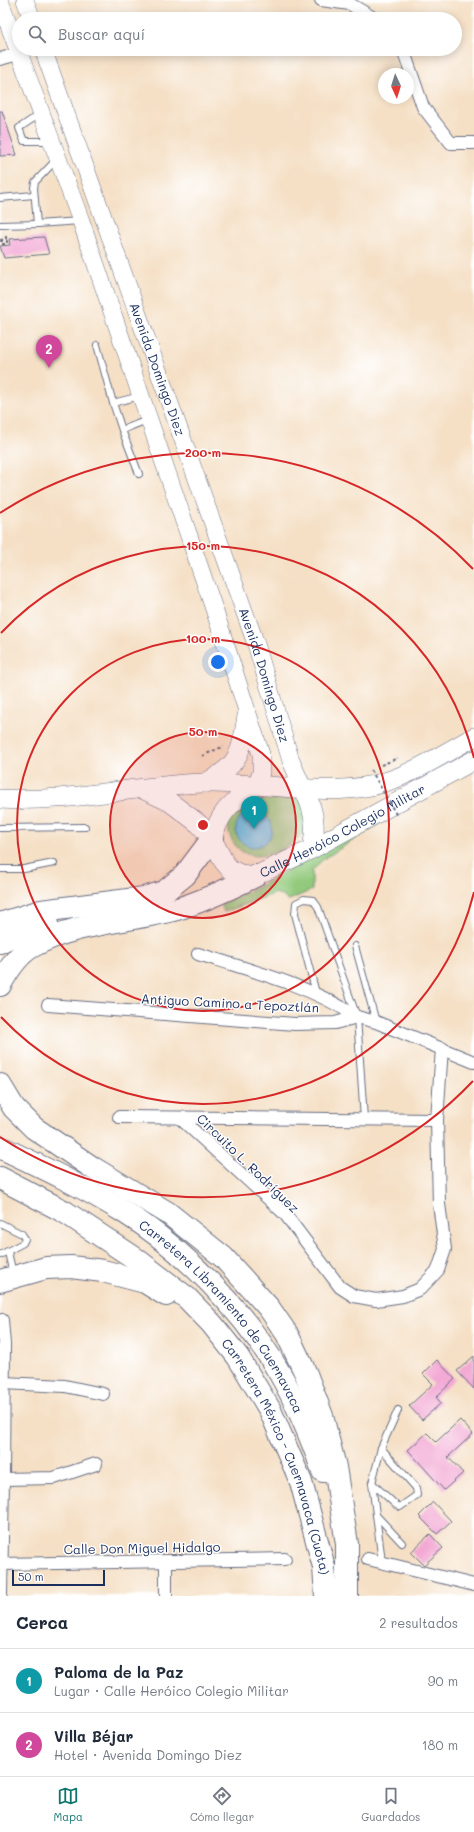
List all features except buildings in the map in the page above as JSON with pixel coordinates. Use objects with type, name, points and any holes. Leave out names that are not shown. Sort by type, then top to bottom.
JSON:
[{"type":"highway","points":[[0,924],[41,911],[144,898],[164,892],[185,875],[212,839]]},
{"type":"highway","points":[[0,985],[10,967],[32,947],[64,932],[176,909],[215,896],[255,876]]},
{"type":"highway","points":[[0,942],[20,932],[45,924],[70,922],[107,924]]},
{"type":"highway","points":[[0,1085],[14,1108],[34,1128],[93,1168],[168,1213],[223,1257],[269,1308],[287,1334],[306,1374],[322,1416],[335,1467],[344,1520],[347,1565]]},
{"type":"highway","name":"Carretera Libramiento de Cuernavaca","points":[[0,1147],[86,1190],[125,1212],[192,1265],[234,1310],[262,1345],[278,1370],[310,1435],[326,1477],[347,1565]]},
{"type":"highway","name":"Carretera Libramiento de Cuernavaca","points":[[0,1178],[65,1212],[136,1259],[186,1298],[212,1324]]},
{"type":"highway","points":[[7,1279],[46,1268],[71,1267],[103,1271],[145,1282],[212,1324]]},
{"type":"highway","name":"Carretera México - Cuernavaca (Cuota)","points":[[212,1324],[238,1357],[255,1382],[289,1450],[301,1482],[324,1567],[326,1596]]},
{"type":"highway","name":"Carretera México - Cuernavaca (Cuota)","points":[[347,1565],[347,1596]]},
{"type":"main road","points":[[25,0],[29,12]]},
{"type":"main road","name":"Avenida Domingo Diez","points":[[0,1],[12,36]]},
{"type":"main road","name":"Avenida Domingo Diez","points":[[19,56],[81,221],[261,754],[261,773],[255,786]]},
{"type":"main road","name":"Avenida Domingo Diez","points":[[46,56],[256,644],[292,760],[312,809],[315,820],[312,849]]},
{"type":"main road","points":[[228,653],[236,652],[256,644]]},
{"type":"main road","points":[[205,783],[231,767],[237,759],[244,736],[247,716]]},
{"type":"main road","name":"Calle Heróico Colegio Militar","points":[[0,799],[25,801],[82,797],[141,788],[205,783],[303,788],[352,788],[388,782],[474,737]]},
{"type":"main road","name":"Calle Heróico Colegio Militar","points":[[141,788],[170,802],[199,824],[212,839],[224,862],[230,869],[240,874],[255,876],[312,849],[474,760]]},
{"type":"main road","points":[[212,839],[218,821],[225,809],[255,786]]},
{"type":"street","points":[[320,0],[350,4],[363,12]]},
{"type":"street","points":[[0,59],[12,56]]},
{"type":"street","points":[[405,56],[423,108],[451,143],[474,143]]},
{"type":"street","points":[[198,954],[316,994],[341,1006],[357,1017]]},
{"type":"street","name":"Antiguo Camino a Tepoztlán","points":[[48,1005],[295,1024],[335,1023],[357,1017],[376,1022],[474,1062]]},
{"type":"street","name":"Circuito L. Rodríguez","points":[[180,1118],[285,1214],[340,1287],[354,1296],[376,1300],[403,1296],[420,1289],[438,1270],[445,1249],[439,1204],[437,1120],[442,1048]]},
{"type":"street","points":[[119,1117],[437,1120]]},
{"type":"street","points":[[1,1596],[3,1479],[2,1320]]},
{"type":"street","points":[[3,1383],[65,1386],[103,1394]]},
{"type":"street","points":[[3,1479],[54,1478],[96,1464]]},
{"type":"street","name":"Calle Don Miguel Hidalgo","points":[[1,1564],[285,1559]]},
{"type":"street","points":[[368,1559],[474,1585]]},
{"type":"street","points":[[166,1561],[166,1596]]},
{"type":"lane","points":[[41,114],[19,128],[24,141],[52,141]]},
{"type":"lane","points":[[37,224],[34,196],[35,182],[58,158]]},
{"type":"lane","points":[[0,198],[34,196]]},
{"type":"lane","points":[[0,225],[81,221]]},
{"type":"lane","points":[[97,345],[122,430],[139,474]]},
{"type":"lane","points":[[113,402],[140,396]]},
{"type":"lane","points":[[122,430],[149,420]]},
{"type":"lane","points":[[0,828],[85,827]]},
{"type":"lane","points":[[0,869],[24,869],[54,863]]},
{"type":"lane","points":[[316,994],[295,914],[296,904],[304,899],[313,900],[318,907],[357,1017],[364,1119]]},
{"type":"lane","points":[[355,946],[376,1022]]},
{"type":"lane","points":[[0,1223],[22,1234],[25,1238],[23,1243],[0,1255]]},
{"type":"lane","points":[[7,1279],[8,1252]]},
{"type":"lane","points":[[382,1562],[372,1483],[381,1448],[398,1410]]},
{"type":"lane","points":[[372,1483],[400,1507],[417,1495],[416,1488],[381,1448]]},
{"type":"lane","points":[[375,1514],[402,1543]]},
{"type":"path","points":[[0,240],[6,239],[6,232]]},
{"type":"path","points":[[0,240],[7,241],[7,244],[0,244]]},
{"type":"path","points":[[202,756],[223,746],[227,741]]},
{"type":"path","points":[[397,816],[371,770],[398,758]]},
{"type":"green space","points":[[295,797],[304,803],[309,825],[293,843],[270,854],[258,856],[247,854],[237,847],[229,834],[228,821],[247,802]]},
{"type":"green space","points":[[383,816],[385,820],[322,860],[312,871],[312,890],[289,900],[276,893],[224,912],[221,904],[260,886]]},
{"type":"water","points":[[258,811],[267,816],[271,822],[271,836],[267,842],[258,847],[250,847],[241,842],[237,836],[236,825],[241,816],[247,812]]},
{"type":"place","name":"Villa Béjar","points":[[49,368]]},
{"type":"place","name":"Paloma de la Paz","points":[[254,829]]}]
